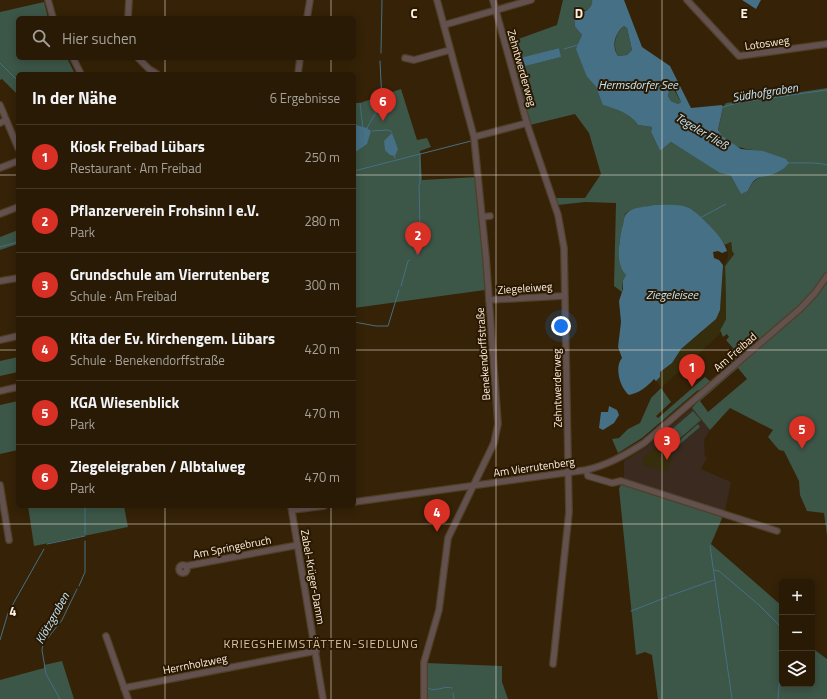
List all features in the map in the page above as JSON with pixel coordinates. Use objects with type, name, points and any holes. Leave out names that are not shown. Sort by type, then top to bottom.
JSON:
[{"type":"street","points":[[48,0],[52,16]]},
{"type":"street","points":[[128,16],[129,0]]},
{"type":"street","points":[[307,16],[310,0]]},
{"type":"street","name":"Benekendorffstraße","points":[[424,699],[424,662],[439,610],[448,538],[494,443],[498,424],[489,300],[474,137],[437,0]]},
{"type":"street","name":"Zehntwerderweg","points":[[493,0],[527,123],[558,215],[564,248],[569,512],[552,664]]},
{"type":"street","points":[[444,25],[531,0]]},
{"type":"street","name":"Lotosweg","points":[[687,0],[740,56],[827,44]]},
{"type":"street","points":[[405,58],[414,60],[450,50]]},
{"type":"street","points":[[74,60],[80,72]]},
{"type":"street","points":[[140,60],[154,72]]},
{"type":"street","points":[[298,72],[300,60]]},
{"type":"street","points":[[0,105],[16,143]]},
{"type":"street","points":[[0,123],[6,120]]},
{"type":"street","points":[[474,137],[527,123]]},
{"type":"street","points":[[0,168],[16,162]]},
{"type":"street","points":[[0,214],[16,208]]},
{"type":"street","points":[[482,217],[490,216]]},
{"type":"street","name":"Am Freibad","points":[[586,470],[615,460],[644,443],[801,308],[816,293],[827,276]]},
{"type":"street","points":[[0,281],[16,278]]},
{"type":"street","name":"Ziegeleiweg","points":[[489,300],[562,296]]},
{"type":"street","points":[[0,340],[16,336]]},
{"type":"street","points":[[0,391],[16,387]]},
{"type":"street","name":"Am Vierrutenberg","points":[[356,502],[586,470],[588,476],[612,483],[621,481],[777,531]]},
{"type":"street","points":[[0,485],[9,540]]},
{"type":"street","name":"Zabel-Krüger-Damm","points":[[292,508],[323,699]]},
{"type":"street","name":"Am Springebruch","points":[[186,566],[297,543]]},
{"type":"street","points":[[106,636],[128,699]]},
{"type":"street","name":"Herrnholzweg","points":[[124,688],[316,651]]},
{"type":"shaded area","points":[[692,408],[710,430],[704,440],[705,457],[707,458],[701,469],[731,482],[725,511],[624,480],[624,461],[645,448]]},
{"type":"green space","points":[[563,0],[592,0],[591,7],[589,9],[573,9],[575,27],[582,35],[587,77],[596,87],[604,105],[627,114],[638,125],[652,127],[651,132],[660,151],[671,142],[723,174],[731,176],[741,193],[748,191],[754,181],[758,178],[781,171],[774,156],[730,143],[718,131],[723,107],[726,103],[827,88],[827,536],[824,513],[807,511],[800,495],[799,481],[784,451],[779,450],[768,437],[773,430],[730,408],[710,430],[692,408],[740,364],[728,368],[726,366],[739,355],[726,340],[729,337],[727,334],[723,337],[720,330],[726,319],[725,266],[734,254],[732,251],[731,242],[725,245],[709,225],[701,218],[682,208],[671,205],[659,205],[629,211],[625,214],[619,245],[626,275],[623,280],[622,292],[614,286],[616,203],[585,202],[558,205],[555,198],[585,198],[601,174],[589,133],[575,114],[530,125],[507,43],[557,25]],"holes":[[[559,48],[560,57],[522,67],[520,61],[526,57]],[[738,368],[747,379],[708,412],[700,401]]]},
{"type":"green space","points":[[44,2],[48,16],[16,16],[16,60],[68,60],[74,72],[16,72],[16,93],[2,79],[0,80],[0,12]]},
{"type":"green space","points":[[624,26],[627,28],[632,50],[627,55],[618,56],[615,48],[615,40],[618,32]]},
{"type":"green space","points":[[672,86],[681,102],[678,104],[671,101],[668,96],[670,87]]},
{"type":"green space","points":[[401,89],[417,140],[427,138],[431,147],[420,151],[422,180],[477,177],[485,290],[356,308],[356,103]]},
{"type":"green space","points":[[16,231],[16,245],[0,250],[0,237]]},
{"type":"green space","points":[[16,357],[16,372],[0,376],[0,361]]},
{"type":"green space","points":[[705,377],[711,382],[701,392],[698,390],[642,438],[618,453],[612,439],[619,438],[628,429],[640,423],[651,398],[661,388],[671,402],[656,416],[658,418]]},
{"type":"green space","points":[[16,401],[16,450],[0,454],[0,405]]},
{"type":"green space","points":[[693,411],[701,420],[670,447],[662,438]]},
{"type":"green space","points":[[698,424],[700,427],[673,450],[671,448]]},
{"type":"green space","points":[[621,484],[723,516],[711,544],[779,603],[779,687],[815,687],[815,650],[827,659],[827,699],[658,699],[652,655],[645,652],[636,655],[619,489]]},
{"type":"green space","points":[[28,508],[124,508],[128,527],[34,546]]},
{"type":"green space","points":[[62,661],[74,699],[0,699],[0,680],[44,668],[44,665]]},
{"type":"green space","points":[[426,663],[502,666],[502,682],[508,699],[426,699]]},
{"type":"sand","points":[[731,242],[732,251],[734,254],[725,266],[726,319],[720,330],[720,334],[661,388],[656,381],[660,377],[660,372],[672,363],[681,349],[702,332],[720,309],[722,266],[724,266],[728,257],[727,246],[725,245]]},
{"type":"sand","points":[[661,443],[672,457],[667,473],[643,465],[643,457]]},
{"type":"water","name":"Hermsdorfer See","points":[[592,0],[624,0],[642,47],[670,66],[691,108],[722,105],[723,107],[718,130],[722,136],[741,149],[763,151],[786,159],[789,163],[778,172],[756,179],[748,191],[741,194],[731,176],[720,173],[671,142],[660,151],[651,132],[652,127],[638,125],[627,114],[603,105],[596,87],[587,77],[576,49],[582,35],[575,27],[573,9],[577,6],[582,8],[583,12],[590,8]],"holes":[[[624,26],[627,28],[632,50],[627,55],[618,56],[614,44],[618,32]],[[670,87],[674,87],[681,102],[678,104],[671,101],[668,96]]]},
{"type":"water","points":[[742,0],[761,0],[756,9]]},
{"type":"water","points":[[559,48],[561,57],[522,67],[520,58]]},
{"type":"water","points":[[356,125],[367,128],[371,131],[367,144],[356,152]]},
{"type":"water","points":[[392,133],[398,149],[395,156],[390,155],[385,150],[384,141]]},
{"type":"water","name":"Ziegeleisee","points":[[654,205],[678,205],[691,209],[706,222],[722,240],[727,251],[722,253],[718,251],[713,252],[714,258],[719,260],[723,265],[720,310],[716,319],[681,349],[672,363],[660,372],[660,377],[656,381],[654,379],[643,389],[629,395],[623,388],[618,372],[618,367],[622,358],[618,347],[621,322],[619,301],[623,289],[623,280],[626,275],[620,265],[620,240],[626,214],[632,210]]},
{"type":"water","points":[[609,406],[617,410],[619,415],[614,423],[603,430],[599,428],[601,412],[608,412]]},
{"type":"waterway","points":[[381,53],[382,0]]},
{"type":"waterway","points":[[564,49],[578,45]]},
{"type":"waterway","points":[[367,128],[382,102],[380,61]]},
{"type":"waterway","points":[[0,63],[16,79]]},
{"type":"waterway","points":[[508,63],[523,121]]},
{"type":"waterway","name":"Südhofgraben","points":[[723,107],[741,102],[827,90]]},
{"type":"waterway","points":[[360,103],[363,128]]},
{"type":"waterway","points":[[372,131],[388,130],[392,132]]},
{"type":"waterway","points":[[356,170],[471,141]]},
{"type":"waterway","points":[[420,154],[420,229]]},
{"type":"waterway","name":"Tegeler Fließ","points":[[788,163],[814,163],[827,165]]},
{"type":"waterway","points":[[700,218],[726,204]]},
{"type":"waterway","points":[[417,255],[414,233],[421,232]]},
{"type":"waterway","points":[[0,247],[16,243]]},
{"type":"waterway","points":[[401,286],[408,261],[410,260]]},
{"type":"waterway","points":[[356,322],[376,326],[388,326],[399,290]]},
{"type":"waterway","name":"Klötzgraben","points":[[85,508],[85,534]]},
{"type":"waterway","name":"Klötzgraben","points":[[47,544],[85,536]]},
{"type":"waterway","name":"Klötzgraben","points":[[79,586],[85,572],[85,541]]},
{"type":"waterway","points":[[710,546],[732,699]]},
{"type":"waterway","name":"Klötzgraben","points":[[0,640],[8,613],[44,549]]},
{"type":"waterway","points":[[714,570],[719,571],[759,605],[779,625]]},
{"type":"waterway","points":[[669,596],[714,580]]},
{"type":"waterway","name":"Klötzgraben","points":[[60,699],[46,674],[42,650],[43,644],[62,620],[77,589]]},
{"type":"waterway","points":[[631,611],[667,597]]},
{"type":"waterway","points":[[778,699],[782,651]]},
{"type":"waterway","points":[[428,688],[434,690],[446,687],[452,688]]},
{"type":"waterway","points":[[453,693],[454,699]]},
{"type":"place","name":"Ziegeleigraben / Albtalweg","points":[[383,121]]},
{"type":"place","name":"Pflanzerverein Frohsinn I e.V.","points":[[418,255]]},
{"type":"place","name":"Kiosk Freibad Lübars","points":[[692,387]]},
{"type":"place","name":"KGA Wiesenblick","points":[[802,449]]},
{"type":"place","name":"Grundschule am Vierrutenberg","points":[[667,460]]},
{"type":"place","name":"Kita der Ev. Kirchengem. Lübars","points":[[437,532]]},
{"type":"district","name":"KRIEGSHEIMSTÄTTEN-SIEDLUNG","points":[[321,643]]}]
